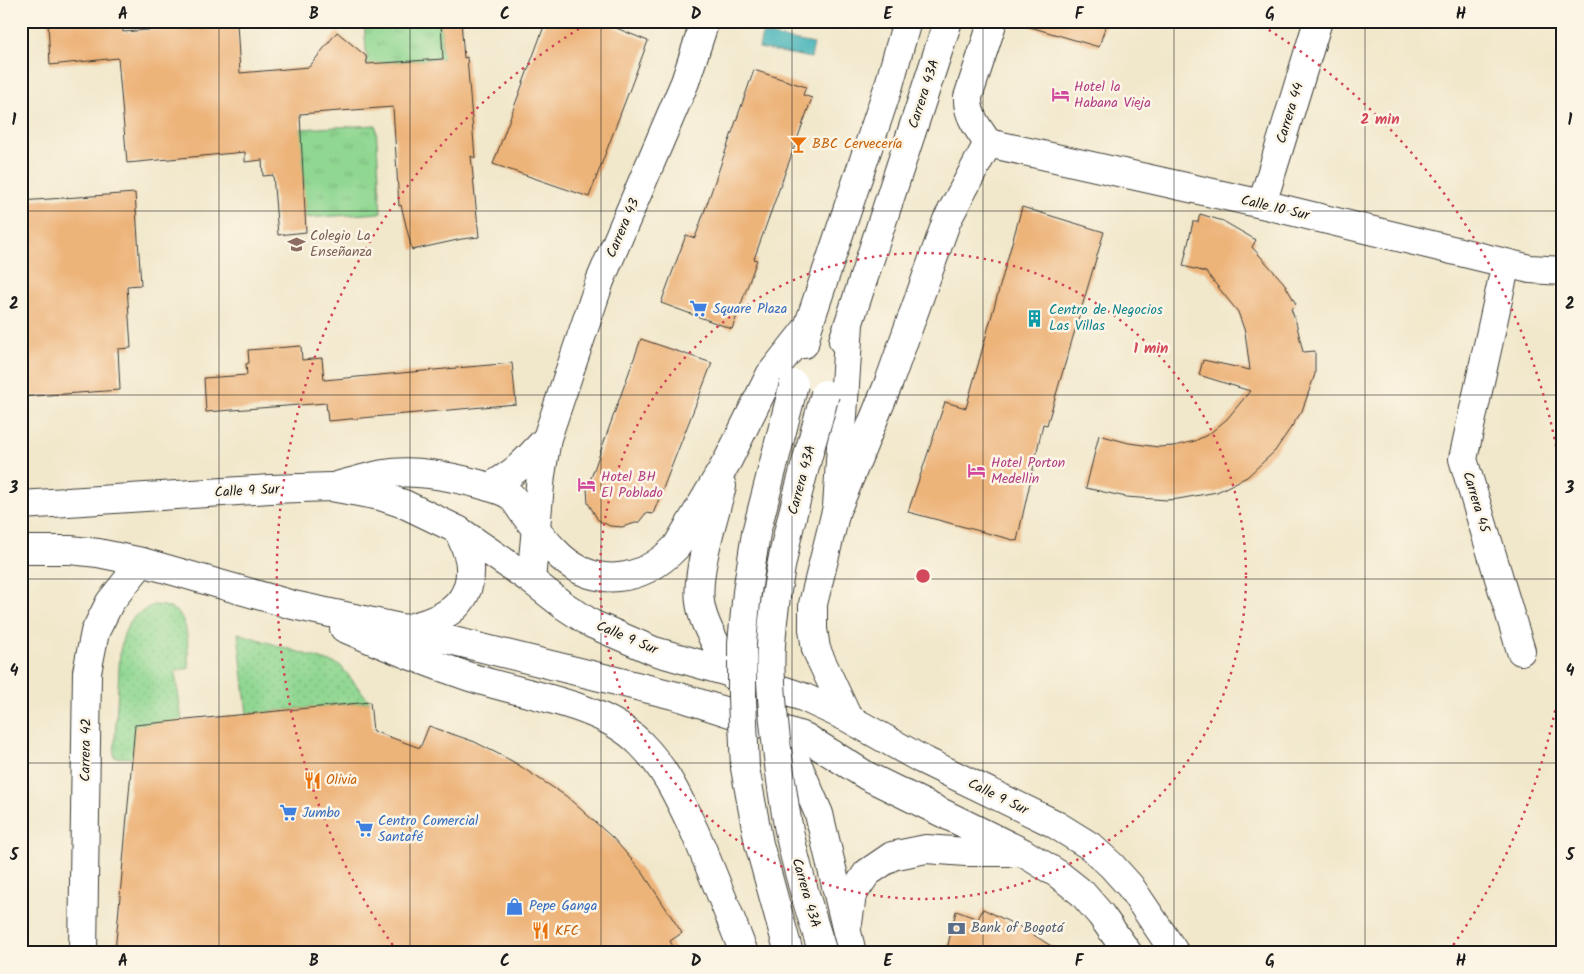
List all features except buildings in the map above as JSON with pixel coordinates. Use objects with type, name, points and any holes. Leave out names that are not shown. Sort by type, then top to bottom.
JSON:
[{"type":"main road","name":"Carrera 43","points":[[531,580],[541,475],[547,438],[600,281],[685,82],[705,21]]},
{"type":"main road","points":[[789,953],[759,844],[745,768],[742,643],[747,592],[756,534],[808,327],[889,85],[907,21]]},
{"type":"main road","name":"Carrera 43A","points":[[823,953],[790,838],[778,763],[772,708],[771,646],[776,596],[785,544],[825,394],[948,21]]},
{"type":"main road","points":[[848,718],[820,658],[813,629],[814,604],[837,507],[889,382],[947,220],[988,143],[971,117],[967,107],[968,97],[993,21]]},
{"type":"main road","name":"Carrera 44","points":[[1262,204],[1318,21]]},
{"type":"main road","name":"Calle 10 Sur","points":[[988,143],[1262,204],[1506,263],[1530,268],[1563,271]]},
{"type":"main road","name":"Carrera 45","points":[[1506,263],[1463,459],[1521,651]]},
{"type":"main road","points":[[837,507],[849,324]]},
{"type":"main road","points":[[332,487],[386,474],[421,474],[455,478],[489,487],[510,496],[554,550],[569,564],[585,572],[602,577],[622,577],[638,573],[651,568],[677,546],[728,460],[770,375],[808,327]]},
{"type":"main road","name":"Carrera 43","points":[[489,487],[509,476],[526,462],[547,438]]},
{"type":"main road","points":[[728,460],[700,576],[700,604],[706,623],[731,673],[779,728],[791,749],[819,814],[850,942]]},
{"type":"main road","name":"Calle 9 Sur","points":[[21,505],[270,489],[332,487],[380,496],[404,504],[458,530],[592,624],[654,651],[731,673],[803,697],[848,718],[921,759],[1053,823],[1090,846],[1111,865],[1130,886],[1175,953]]},
{"type":"main road","points":[[405,629],[429,623],[446,615],[460,603],[468,585],[470,567],[467,552],[458,530]]},
{"type":"main road","points":[[21,550],[70,550],[98,553],[142,562],[293,605],[405,629],[676,696],[806,737],[867,776],[1022,852],[1058,874],[1082,893],[1101,915],[1128,953]]},
{"type":"main road","name":"Carrera 42","points":[[83,953],[87,672],[95,632],[110,602],[142,562]]},
{"type":"main road","points":[[293,605],[390,648],[468,677],[566,704],[610,720],[640,742],[658,762],[675,790],[707,859],[744,953]]},
{"type":"main road","points":[[850,942],[852,895],[867,873],[892,856],[926,849],[966,852],[1022,852]]},
{"type":"green space","points":[[364,21],[441,21],[442,50],[446,58],[367,64]]},
{"type":"green space","points":[[376,125],[381,213],[305,218],[300,129]]},
{"type":"green space","points":[[153,605],[166,606],[175,611],[185,625],[189,668],[175,671],[182,721],[133,758],[114,757],[120,651],[124,634],[129,623],[136,615]]},
{"type":"green space","points":[[238,633],[340,665],[370,702],[247,714]]},
{"type":"water","points":[[762,34],[814,44],[811,58],[759,48]]},
{"type":"place","name":"Hotel la Habana Vieja","points":[[1060,95]]},
{"type":"place","name":"BBC Cervecería","points":[[798,144]]},
{"type":"place","name":"Colegio La Enseñanza","points":[[296,244]]},
{"type":"place","name":"Square Plaza","points":[[699,309]]},
{"type":"place","name":"Centro de Negocios Las Villas","points":[[1035,318]]},
{"type":"place","name":"Hotel Porton Medellin","points":[[977,471]]},
{"type":"place","name":"Hotel BH El Poblado","points":[[587,485]]},
{"type":"place","name":"Olivia","points":[[312,780]]},
{"type":"place","name":"Jumbo","points":[[288,813]]},
{"type":"place","name":"Centro Comercial Santafé","points":[[364,829]]},
{"type":"place","name":"Pepe Ganga","points":[[515,906]]},
{"type":"place","name":"Bank of Bogotá","points":[[957,928]]},
{"type":"place","name":"KFC","points":[[541,931]]}]
